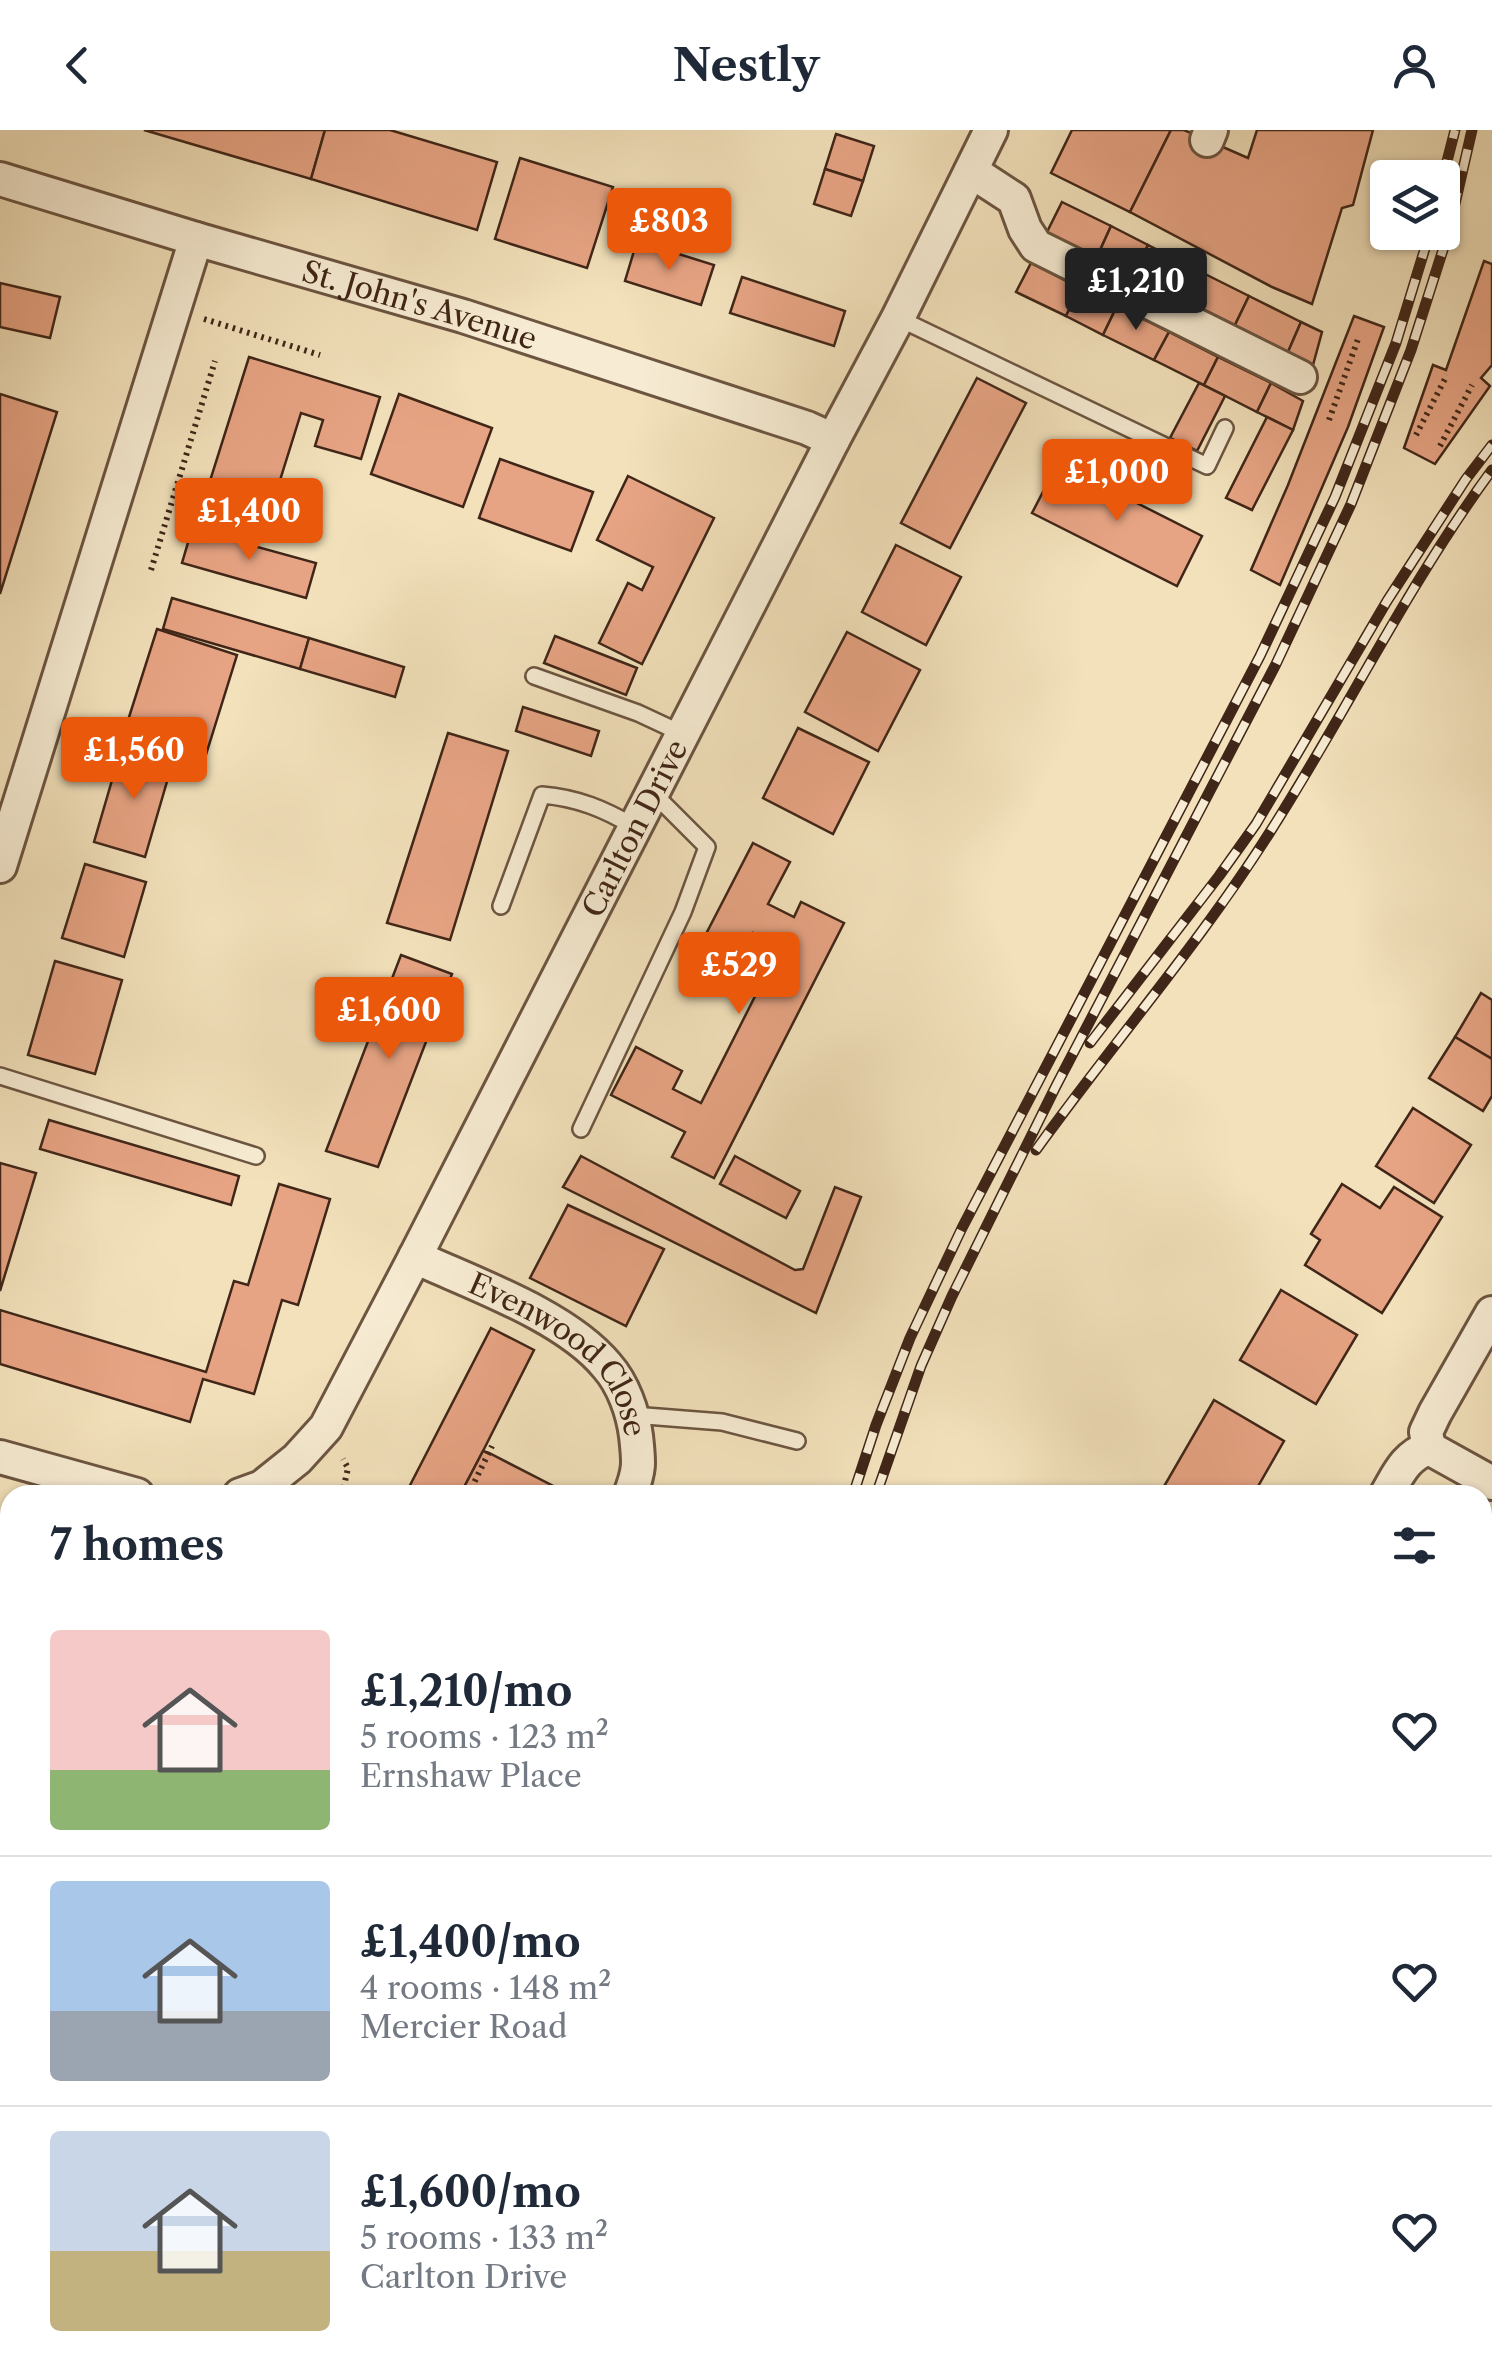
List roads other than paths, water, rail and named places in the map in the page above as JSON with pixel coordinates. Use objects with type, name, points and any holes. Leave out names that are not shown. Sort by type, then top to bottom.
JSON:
[{"type":"street","name":"Carlton Drive","points":[[265,1485],[297,1460],[326,1427],[898,318],[991,130]]},
{"type":"street","points":[[971,171],[1014,199],[1036,246],[1300,377]]},
{"type":"street","name":"St. John's Avenue","points":[[0,179],[463,316],[807,428],[833,440]]},
{"type":"street","points":[[2,853],[196,239]]},
{"type":"street","name":"Evenwood Close","points":[[416,1258],[533,1311],[585,1344],[610,1368],[634,1415],[640,1469],[634,1485]]},
{"type":"street","points":[[1492,1313],[1426,1432],[1429,1448],[1492,1484]]},
{"type":"street","points":[[1392,1485],[1410,1457],[1429,1448]]},
{"type":"street","points":[[0,1457],[100,1485]]},
{"type":"lane","points":[[898,318],[1207,466],[1225,428]]},
{"type":"lane","points":[[534,676],[638,713],[682,734]]},
{"type":"lane","points":[[581,1128],[683,912],[707,847],[653,793]]},
{"type":"lane","points":[[502,906],[542,794],[606,810],[635,828]]},
{"type":"lane","points":[[0,1076],[256,1156]]},
{"type":"lane","points":[[634,1415],[722,1422],[797,1441]]},
{"type":"railway","points":[[1447,160],[1455,130]]},
{"type":"railway","points":[[879,1485],[921,1366],[952,1296],[1056,1086],[1276,664],[1351,504],[1411,350],[1448,234],[1472,130]]},
{"type":"railway","points":[[856,1485],[910,1338],[962,1228],[1260,656],[1335,497],[1396,343],[1424,250]]},
{"type":"railway","points":[[1090,1043],[1256,824],[1387,601],[1492,445]]},
{"type":"railway","points":[[1036,1150],[1243,873],[1405,603],[1492,470]]}]
